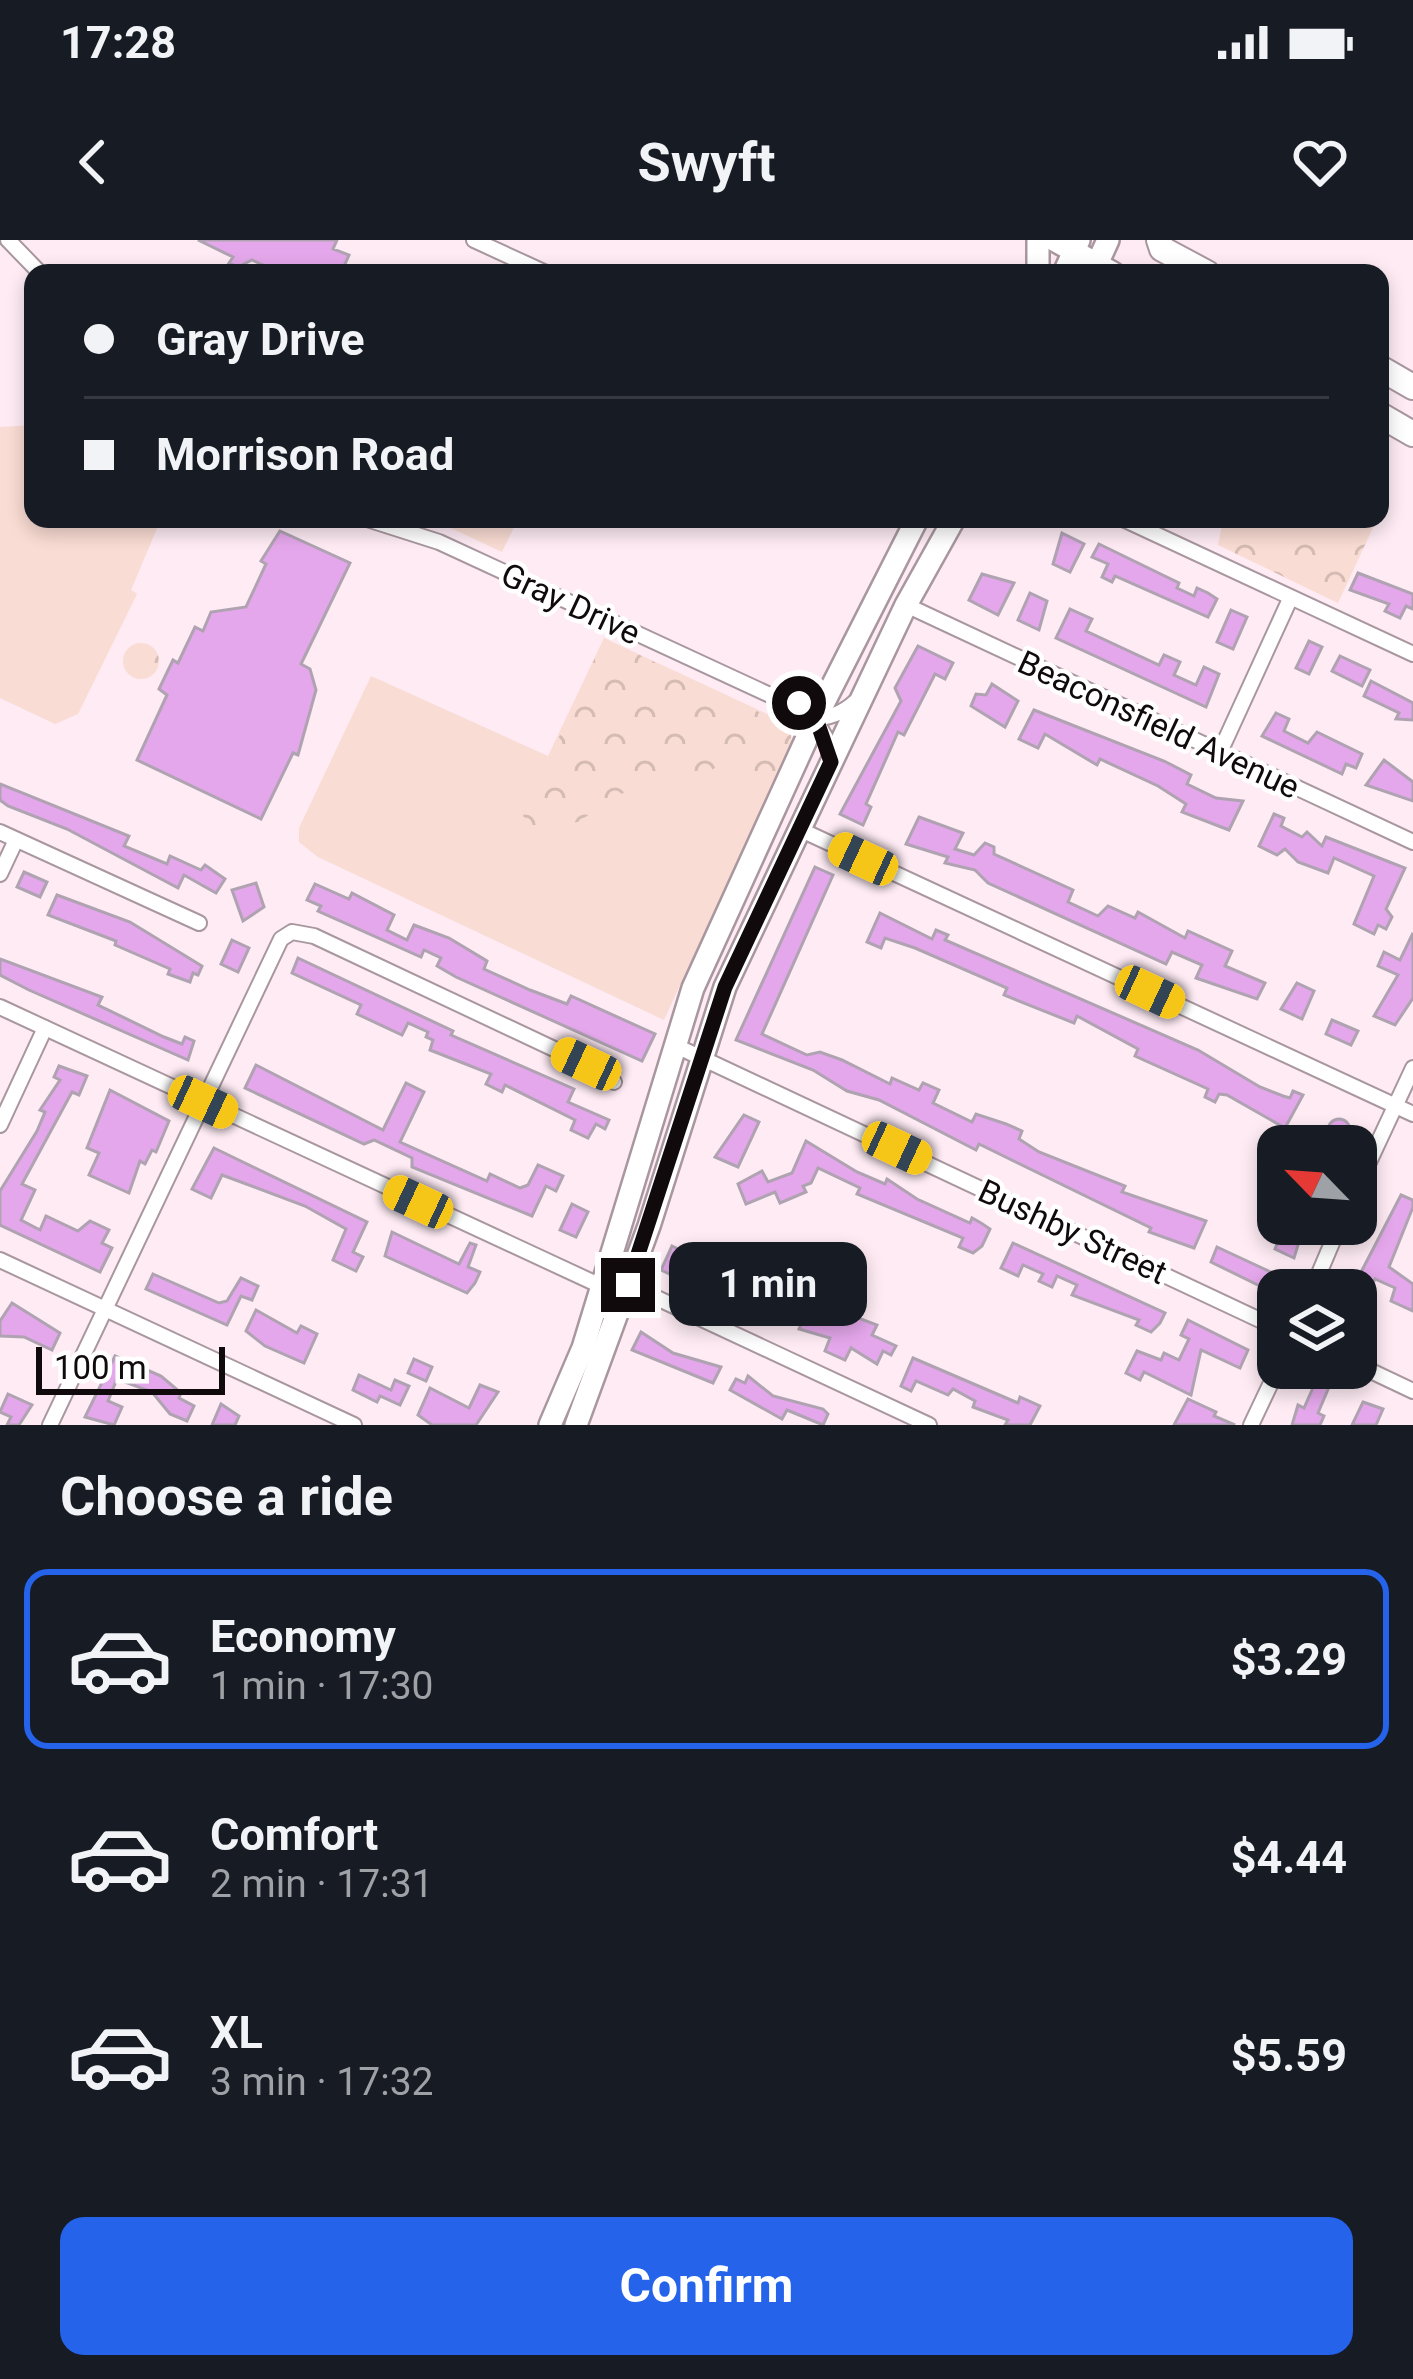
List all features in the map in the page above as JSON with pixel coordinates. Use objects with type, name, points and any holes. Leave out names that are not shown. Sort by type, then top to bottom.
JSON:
[{"type":"highway","points":[[1156,243],[1192,264]]},
{"type":"main road","points":[[1054,240],[1077,246]]},
{"type":"main road","points":[[550,1425],[601,1286],[674,1045],[727,907],[912,528]]},
{"type":"main road","points":[[576,1425],[628,1285],[725,987],[906,605],[949,528]]},
{"type":"street","points":[[8,240],[27,264]]},
{"type":"street","points":[[474,240],[526,264]]},
{"type":"street","points":[[0,246],[24,265]]},
{"type":"street","name":"Gray Drive","points":[[395,528],[439,542],[772,696],[794,714],[816,718]]},
{"type":"street","points":[[1143,528],[1413,654]]},
{"type":"street","points":[[1220,752],[1290,599]]},
{"type":"street","name":"Beaconsfield Avenue","points":[[906,605],[1413,842]]},
{"type":"street","points":[[831,762],[816,718],[849,708],[864,692]]},
{"type":"street","points":[[800,829],[1413,1114]]},
{"type":"street","points":[[0,832],[199,923]]},
{"type":"street","points":[[0,874],[16,840]]},
{"type":"street","points":[[50,1425],[281,939],[292,932],[314,936],[586,1064],[614,1082]]},
{"type":"street","points":[[0,1007],[601,1286]]},
{"type":"street","points":[[0,1125],[45,1028]]},
{"type":"street","name":"Bushby Street","points":[[674,1045],[1257,1318]]},
{"type":"street","points":[[1377,1145],[1413,1068]]},
{"type":"street","points":[[0,1260],[354,1425]]},
{"type":"street","points":[[628,1285],[929,1425]]},
{"type":"street","points":[[1377,1374],[1413,1391]]},
{"type":"street","points":[[1251,1425],[1268,1389]]},
{"type":"green space","points":[[24,426],[24,528],[157,528],[131,590],[137,594],[78,714],[55,724],[0,698],[0,427]]},
{"type":"green space","points":[[450,528],[514,528],[502,552]]},
{"type":"green space","points":[[1221,528],[1373,528],[1338,603],[1218,545]]},
{"type":"green space","points":[[604,638],[778,719],[790,746],[664,1020],[318,857],[299,842],[299,828],[371,676],[548,756]]},
{"type":"green space","points":[[604,638],[790,727],[792,745],[759,820],[747,779],[717,767],[699,776],[668,770],[655,785],[620,794],[578,822],[533,827],[523,816]]},
{"type":"green space","points":[[141,643],[154,648],[159,661],[154,674],[141,679],[128,674],[123,661],[128,648]]},
{"type":"building","points":[[198,240],[337,240],[333,249],[349,255],[345,264],[261,264],[252,260],[231,264],[233,257]]},
{"type":"building","points":[[280,531],[350,563],[301,664],[310,669],[316,690],[298,755],[293,753],[261,819],[137,760],[167,695],[159,689],[173,660],[178,663],[195,627],[203,631],[211,612],[246,607],[266,564],[261,561]]},
{"type":"building","points":[[1062,533],[1084,544],[1070,572],[1053,564]]},
{"type":"building","points":[[1099,544],[1179,583],[1177,588],[1194,596],[1197,588],[1217,599],[1208,617],[1115,576],[1112,582],[1102,577],[1108,564],[1092,557]]},
{"type":"building","points":[[1358,573],[1413,594],[1413,609],[1406,606],[1400,618],[1385,611],[1389,604],[1350,590]]},
{"type":"building","points":[[982,574],[1014,583],[998,615],[969,600]]},
{"type":"building","points":[[1030,593],[1047,601],[1039,630],[1018,620]]},
{"type":"building","points":[[1070,609],[1092,619],[1086,631],[1159,665],[1164,655],[1180,662],[1174,675],[1196,685],[1204,667],[1219,674],[1206,707],[1056,638]]},
{"type":"building","points":[[1231,610],[1247,617],[1233,649],[1217,642]]},
{"type":"building","points":[[1309,641],[1322,647],[1309,674],[1296,668]]},
{"type":"building","points":[[918,646],[953,663],[945,679],[935,674],[904,735],[898,732],[866,804],[871,807],[863,825],[840,814],[901,701],[895,688]]},
{"type":"building","points":[[1340,656],[1370,670],[1362,686],[1332,671]]},
{"type":"building","points":[[1371,681],[1413,703],[1413,720],[1396,719],[1399,713],[1364,696]]},
{"type":"building","points":[[992,684],[1018,701],[1005,727],[971,706],[976,694],[986,695]]},
{"type":"building","points":[[1034,710],[1164,761],[1191,775],[1187,784],[1216,798],[1243,801],[1229,830],[1182,812],[1186,804],[1158,786],[1100,759],[1097,765],[1045,734],[1038,748],[1019,739]]},
{"type":"building","points":[[1276,713],[1289,719],[1284,731],[1308,743],[1317,732],[1362,754],[1356,768],[1346,764],[1342,774],[1262,736]]},
{"type":"building","points":[[1384,760],[1413,782],[1413,801],[1366,785]]},
{"type":"building","points":[[0,784],[129,836],[124,846],[167,864],[170,856],[201,870],[205,865],[225,879],[216,893],[184,875],[178,888],[67,829],[8,806],[0,800]]},
{"type":"building","points":[[1274,814],[1284,818],[1281,826],[1302,837],[1307,832],[1322,846],[1326,837],[1405,868],[1386,909],[1392,917],[1386,929],[1378,925],[1374,934],[1354,924],[1374,876],[1334,858],[1328,873],[1298,862],[1285,849],[1277,855],[1259,846]]},
{"type":"building","points":[[919,817],[963,833],[955,849],[974,855],[985,843],[994,847],[994,854],[1073,890],[1068,902],[1098,916],[1108,906],[1135,918],[1138,912],[1185,938],[1188,931],[1232,951],[1225,966],[1265,983],[1257,999],[1196,978],[1202,965],[1172,952],[1166,964],[988,883],[975,870],[945,863],[948,857],[906,844]]},
{"type":"building","points":[[815,867],[833,875],[762,1034],[807,1055],[820,1052],[842,1060],[890,1084],[892,1078],[919,1090],[923,1083],[939,1090],[933,1103],[972,1122],[976,1114],[1006,1124],[1022,1131],[1019,1139],[1039,1152],[1125,1186],[1122,1192],[1206,1221],[1194,1248],[1149,1232],[1151,1228],[979,1144],[976,1150],[879,1100],[847,1091],[813,1070],[736,1040]]},
{"type":"building","points":[[24,872],[47,882],[40,897],[17,887]]},
{"type":"building","points":[[256,883],[264,907],[243,921],[232,890]]},
{"type":"building","points":[[315,884],[349,899],[352,893],[394,915],[387,930],[407,940],[414,925],[449,938],[487,961],[484,969],[567,1004],[571,996],[655,1034],[642,1061],[456,977],[437,966],[441,958],[424,950],[421,957],[318,911],[321,906],[307,900]]},
{"type":"building","points":[[57,895],[130,922],[202,966],[198,975],[193,973],[190,982],[168,974],[170,969],[115,945],[116,941],[48,915]]},
{"type":"building","points":[[880,913],[932,939],[936,930],[948,935],[945,940],[1198,1050],[1260,1087],[1290,1098],[1293,1091],[1303,1095],[1287,1125],[1280,1125],[1227,1095],[1219,1094],[1215,1102],[1205,1097],[1208,1089],[1135,1056],[1138,1049],[1077,1016],[1074,1023],[1004,995],[1007,988],[915,948],[885,938],[881,948],[867,942]]},
{"type":"building","points":[[1413,933],[1413,998],[1395,1025],[1374,1016],[1398,975],[1378,966],[1384,952],[1400,960]]},
{"type":"building","points":[[232,940],[249,948],[238,972],[221,964]]},
{"type":"building","points":[[298,958],[453,1031],[451,1035],[574,1089],[568,1102],[609,1120],[605,1129],[596,1124],[588,1138],[571,1130],[575,1120],[505,1085],[502,1092],[486,1084],[491,1074],[430,1050],[433,1040],[426,1037],[428,1032],[408,1023],[402,1035],[357,1014],[361,1005],[292,973]]},
{"type":"building","points":[[0,959],[102,997],[98,1005],[164,1037],[182,1044],[185,1037],[194,1041],[188,1060],[0,975]]},
{"type":"building","points":[[1297,983],[1314,991],[1302,1019],[1281,1009]]},
{"type":"building","points":[[1332,1020],[1358,1031],[1351,1045],[1326,1034]]},
{"type":"building","points":[[256,1065],[383,1130],[406,1083],[424,1092],[400,1142],[487,1181],[490,1174],[520,1188],[528,1185],[538,1165],[563,1176],[556,1191],[546,1186],[532,1216],[412,1167],[412,1158],[374,1140],[364,1144],[245,1088]]},
{"type":"building","points":[[59,1066],[87,1076],[79,1095],[72,1092],[22,1184],[35,1190],[21,1220],[40,1230],[46,1216],[78,1231],[90,1221],[109,1230],[102,1243],[112,1248],[100,1272],[0,1225],[0,1191],[37,1131],[45,1112],[40,1110],[60,1080],[54,1077]]},
{"type":"building","points":[[110,1090],[169,1121],[156,1152],[152,1150],[145,1164],[140,1161],[129,1193],[89,1175],[99,1153],[87,1148]]},
{"type":"building","points":[[744,1115],[759,1122],[738,1167],[715,1157]]},
{"type":"building","points":[[806,1141],[857,1172],[885,1184],[887,1179],[917,1199],[970,1223],[972,1218],[981,1223],[990,1229],[982,1246],[973,1253],[959,1247],[963,1238],[857,1194],[860,1188],[818,1168],[811,1183],[803,1186],[806,1192],[780,1203],[775,1192],[746,1204],[738,1184],[762,1171],[768,1182],[792,1173]]},
{"type":"building","points":[[214,1148],[367,1222],[353,1252],[363,1257],[356,1271],[333,1260],[346,1229],[305,1206],[222,1175],[211,1198],[192,1189]]},
{"type":"building","points":[[1401,1195],[1413,1200],[1389,1267],[1413,1284],[1413,1311],[1391,1301],[1395,1288],[1377,1280],[1377,1269],[1363,1269]]},
{"type":"building","points":[[572,1204],[588,1212],[576,1237],[560,1230]]},
{"type":"building","points":[[392,1232],[459,1264],[470,1243],[476,1245],[468,1267],[480,1272],[475,1283],[467,1293],[385,1256]]},
{"type":"building","points":[[1013,1243],[1165,1313],[1160,1323],[1151,1332],[1136,1325],[1139,1320],[1072,1295],[1077,1285],[1057,1276],[1052,1287],[1039,1281],[1043,1274],[1023,1265],[1018,1276],[1001,1268]]},
{"type":"building","points":[[1277,1245],[1298,1245],[1294,1258],[1275,1249]]},
{"type":"building","points":[[672,1246],[687,1253],[676,1277],[661,1270]]},
{"type":"building","points":[[1217,1247],[1264,1269],[1257,1269],[1257,1285],[1211,1262]]},
{"type":"building","points":[[713,1263],[734,1273],[738,1266],[761,1277],[749,1302],[700,1279]]},
{"type":"building","points":[[153,1274],[219,1303],[227,1301],[241,1278],[258,1286],[252,1300],[241,1296],[227,1325],[146,1289]]},
{"type":"building","points":[[12,1303],[60,1333],[52,1350],[24,1337],[0,1336],[0,1321]]},
{"type":"building","points":[[810,1304],[845,1321],[856,1317],[877,1325],[872,1335],[896,1346],[891,1355],[883,1351],[877,1364],[851,1348],[845,1360],[825,1351],[830,1338],[799,1329]]},
{"type":"building","points":[[256,1310],[297,1333],[301,1326],[317,1334],[304,1363],[265,1346],[246,1331]]},
{"type":"building","points":[[1188,1320],[1248,1350],[1240,1368],[1201,1350],[1191,1395],[1144,1372],[1140,1380],[1126,1373],[1137,1351],[1161,1360],[1164,1353],[1179,1360],[1189,1339],[1181,1335]]},
{"type":"building","points":[[641,1332],[673,1353],[721,1367],[713,1383],[632,1350]]},
{"type":"building","points":[[115,1356],[161,1376],[181,1393],[179,1398],[194,1406],[187,1421],[170,1414],[152,1392],[117,1379],[108,1401],[122,1407],[114,1425],[85,1417]]},
{"type":"building","points":[[913,1358],[1018,1403],[1020,1397],[1040,1406],[1030,1425],[1005,1425],[1008,1420],[973,1407],[975,1401],[953,1389],[948,1395],[916,1381],[911,1391],[901,1386]]},
{"type":"building","points":[[414,1359],[432,1367],[426,1381],[408,1373]]},
{"type":"building","points":[[359,1375],[391,1390],[395,1380],[409,1386],[400,1405],[380,1396],[377,1402],[353,1390]]},
{"type":"building","points":[[748,1376],[773,1396],[823,1409],[828,1414],[823,1425],[787,1410],[782,1419],[730,1390],[736,1379],[745,1383]]},
{"type":"building","points":[[480,1385],[498,1392],[476,1425],[432,1425],[418,1415],[430,1388],[469,1408]]},
{"type":"building","points":[[1312,1389],[1328,1389],[1318,1413],[1324,1416],[1320,1425],[1292,1425],[1298,1405],[1304,1408]]},
{"type":"building","points":[[8,1394],[32,1405],[19,1425],[7,1425],[11,1417],[0,1412]]},
{"type":"building","points":[[1188,1399],[1216,1412],[1214,1416],[1235,1425],[1174,1425]]},
{"type":"building","points":[[1363,1402],[1383,1409],[1376,1425],[1352,1425]]},
{"type":"building","points":[[221,1404],[239,1416],[235,1425],[212,1425]]},
{"type":"route","points":[[628,1285],[725,987],[831,762],[813,710],[799,703]]}]
